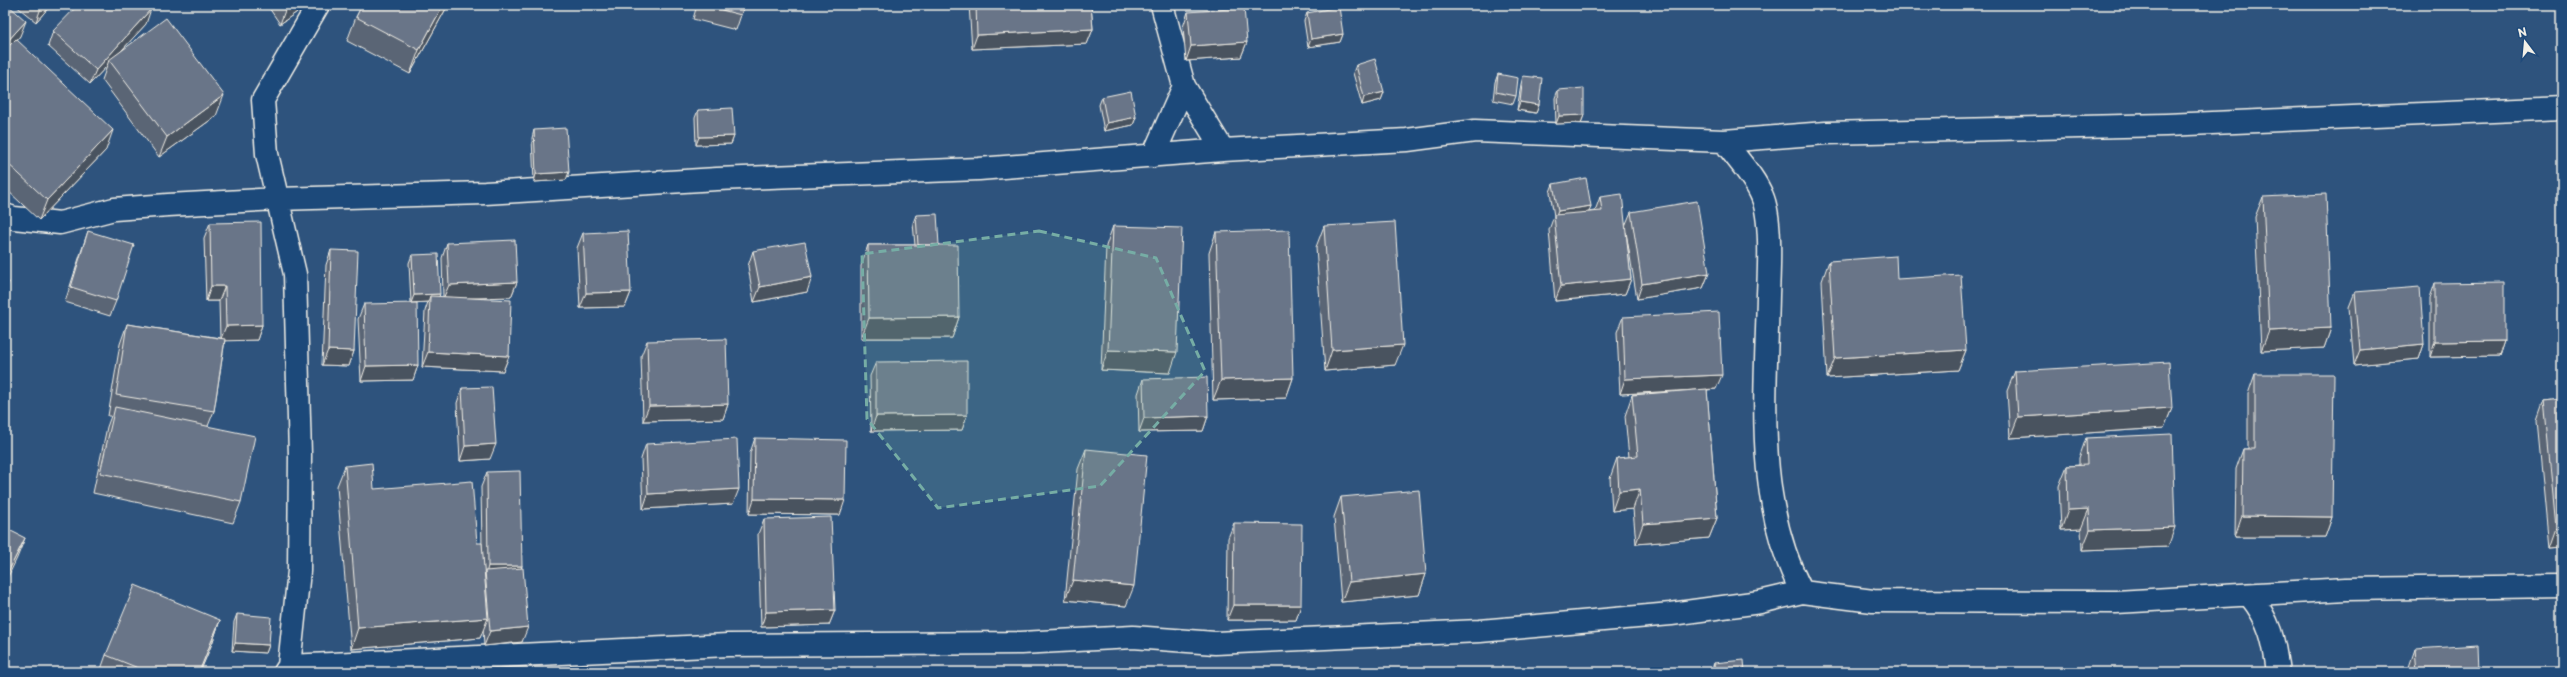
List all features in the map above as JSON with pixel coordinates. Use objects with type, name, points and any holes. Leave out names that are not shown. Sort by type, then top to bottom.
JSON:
[{"type":"street","points":[[318,5],[263,100],[267,154],[295,274],[300,455],[299,572],[287,669],[728,645],[1022,643],[1133,637],[1215,643],[1480,630],[1671,614],[1760,602],[1802,592],[1873,601],[2116,602],[2250,596],[2346,589],[2562,586]]},
{"type":"street","points":[[1162,5],[1184,86],[1223,150]]},
{"type":"street","points":[[1153,156],[1184,86]]},
{"type":"street","points":[[5,215],[14,218],[60,223],[114,209],[278,199],[485,193],[717,179],[978,169],[1223,150],[1407,140],[1476,131],[1724,141],[1826,133],[2166,125],[2562,108]]},
{"type":"street","points":[[1724,141],[1762,196],[1767,225],[1768,274],[1764,404],[1767,461],[1776,524],[1787,565],[1802,592]]},
{"type":"street","points":[[2250,596],[2264,614],[2275,643],[2278,672]]},
{"type":"highlighted area","points":[[1039,231],[1156,258],[1205,371],[1100,486],[938,508],[867,419],[862,254]]},
{"type":"building","points":[[5,5],[8,5],[26,21],[5,44]]},
{"type":"building","points":[[78,5],[147,5],[151,9],[96,70],[53,31]]},
{"type":"building","points":[[362,5],[443,5],[419,50],[356,17]]},
{"type":"building","points":[[702,5],[744,5],[741,15]]},
{"type":"building","points":[[976,5],[1091,5],[1093,29],[977,35]]},
{"type":"building","points":[[1339,7],[1343,34],[1311,39],[1307,13]]},
{"type":"building","points":[[1244,8],[1247,42],[1191,46],[1188,12]]},
{"type":"building","points":[[166,18],[224,95],[167,137],[109,60]]},
{"type":"building","points":[[16,39],[113,130],[47,200],[5,161],[5,50]]},
{"type":"building","points":[[1375,59],[1384,92],[1364,97],[1356,65]]},
{"type":"building","points":[[1498,74],[1518,78],[1516,96],[1496,92]]},
{"type":"building","points":[[1523,76],[1542,78],[1539,105],[1520,102]]},
{"type":"building","points":[[1584,88],[1584,115],[1559,116],[1558,90]]},
{"type":"building","points":[[1131,91],[1136,117],[1107,123],[1102,97]]},
{"type":"building","points":[[732,108],[734,136],[699,137],[698,110]]},
{"type":"building","points":[[566,128],[569,172],[536,174],[534,130]]},
{"type":"building","points":[[1586,178],[1591,206],[1558,211],[1553,184]]},
{"type":"building","points":[[1622,194],[1631,279],[1561,286],[1554,215],[1602,211],[1600,197]]},
{"type":"building","points":[[2326,194],[2331,328],[2269,331],[2263,197]]},
{"type":"building","points":[[1697,201],[1709,273],[1642,284],[1631,212]]},
{"type":"building","points":[[937,214],[939,245],[918,245],[916,215]]},
{"type":"building","points":[[261,222],[262,325],[226,326],[225,286],[211,286],[210,223]]},
{"type":"building","points":[[1395,222],[1403,345],[1332,350],[1324,226]]},
{"type":"building","points":[[1113,226],[1182,228],[1177,352],[1108,350]]},
{"type":"building","points":[[1289,230],[1293,378],[1221,380],[1216,232]]},
{"type":"building","points":[[88,231],[134,245],[116,301],[71,287]]},
{"type":"building","points":[[628,231],[631,292],[586,293],[583,233]]},
{"type":"building","points":[[515,240],[517,282],[449,285],[447,243]]},
{"type":"building","points":[[805,242],[812,277],[760,287],[753,251]]},
{"type":"building","points":[[868,245],[958,245],[959,317],[869,318]]},
{"type":"building","points":[[331,250],[358,251],[354,351],[328,350]]},
{"type":"building","points":[[438,254],[440,294],[414,295],[412,255]]},
{"type":"building","points":[[1896,256],[1897,279],[1961,275],[1966,350],[1835,358],[1829,261]]},
{"type":"building","points":[[5,279],[9,282],[5,287]]},
{"type":"building","points":[[2504,282],[2504,341],[2435,342],[2435,283]]},
{"type":"building","points":[[2420,287],[2424,344],[2360,350],[2355,292]]},
{"type":"building","points":[[430,296],[511,300],[509,356],[428,352]]},
{"type":"building","points":[[417,303],[418,365],[366,366],[364,304]]},
{"type":"building","points":[[1719,312],[1722,375],[1625,379],[1623,317]]},
{"type":"building","points":[[127,324],[225,339],[214,411],[116,395]]},
{"type":"building","points":[[726,339],[728,404],[649,406],[647,341]]},
{"type":"building","points":[[967,361],[967,415],[876,416],[876,362]]},
{"type":"building","points":[[2169,362],[2172,408],[2018,417],[2015,371]]},
{"type":"building","points":[[2255,374],[2334,374],[2332,517],[2242,516],[2243,449],[2255,449]]},
{"type":"building","points":[[1207,377],[1208,416],[1144,418],[1143,379]]},
{"type":"building","points":[[492,387],[496,444],[465,446],[462,388]]},
{"type":"building","points":[[1707,389],[1717,518],[1643,524],[1640,489],[1619,491],[1617,458],[1638,456],[1632,395]]},
{"type":"building","points":[[2562,399],[2562,528],[2556,528],[2544,401]]},
{"type":"building","points":[[115,407],[255,436],[241,502],[100,473]]},
{"type":"building","points":[[2172,434],[2175,527],[2090,530],[2089,509],[2068,510],[2067,466],[2087,465],[2086,438]]},
{"type":"building","points":[[755,438],[846,440],[845,500],[754,499]]},
{"type":"building","points":[[737,439],[739,489],[648,494],[646,444]]},
{"type":"building","points":[[1086,449],[1147,455],[1134,586],[1073,580]]},
{"type":"building","points":[[372,463],[374,489],[472,481],[477,543],[482,543],[488,618],[358,628],[345,466]]},
{"type":"building","points":[[520,471],[522,566],[488,566],[487,472]]},
{"type":"building","points":[[1419,490],[1426,574],[1349,582],[1341,497]]},
{"type":"building","points":[[831,517],[835,610],[766,612],[764,519]]},
{"type":"building","points":[[1234,523],[1302,524],[1301,605],[1233,605]]},
{"type":"building","points":[[5,528],[25,538],[5,578]]},
{"type":"building","points":[[523,568],[528,627],[490,631],[485,571]]},
{"type":"building","points":[[135,585],[220,620],[199,672],[148,672],[106,655]]},
{"type":"building","points":[[237,614],[271,617],[269,645],[235,643]]},
{"type":"building","points":[[2478,645],[2479,672],[2417,672],[2415,649]]},
{"type":"building","points":[[1744,660],[1745,672],[1715,672],[1714,663]]}]
